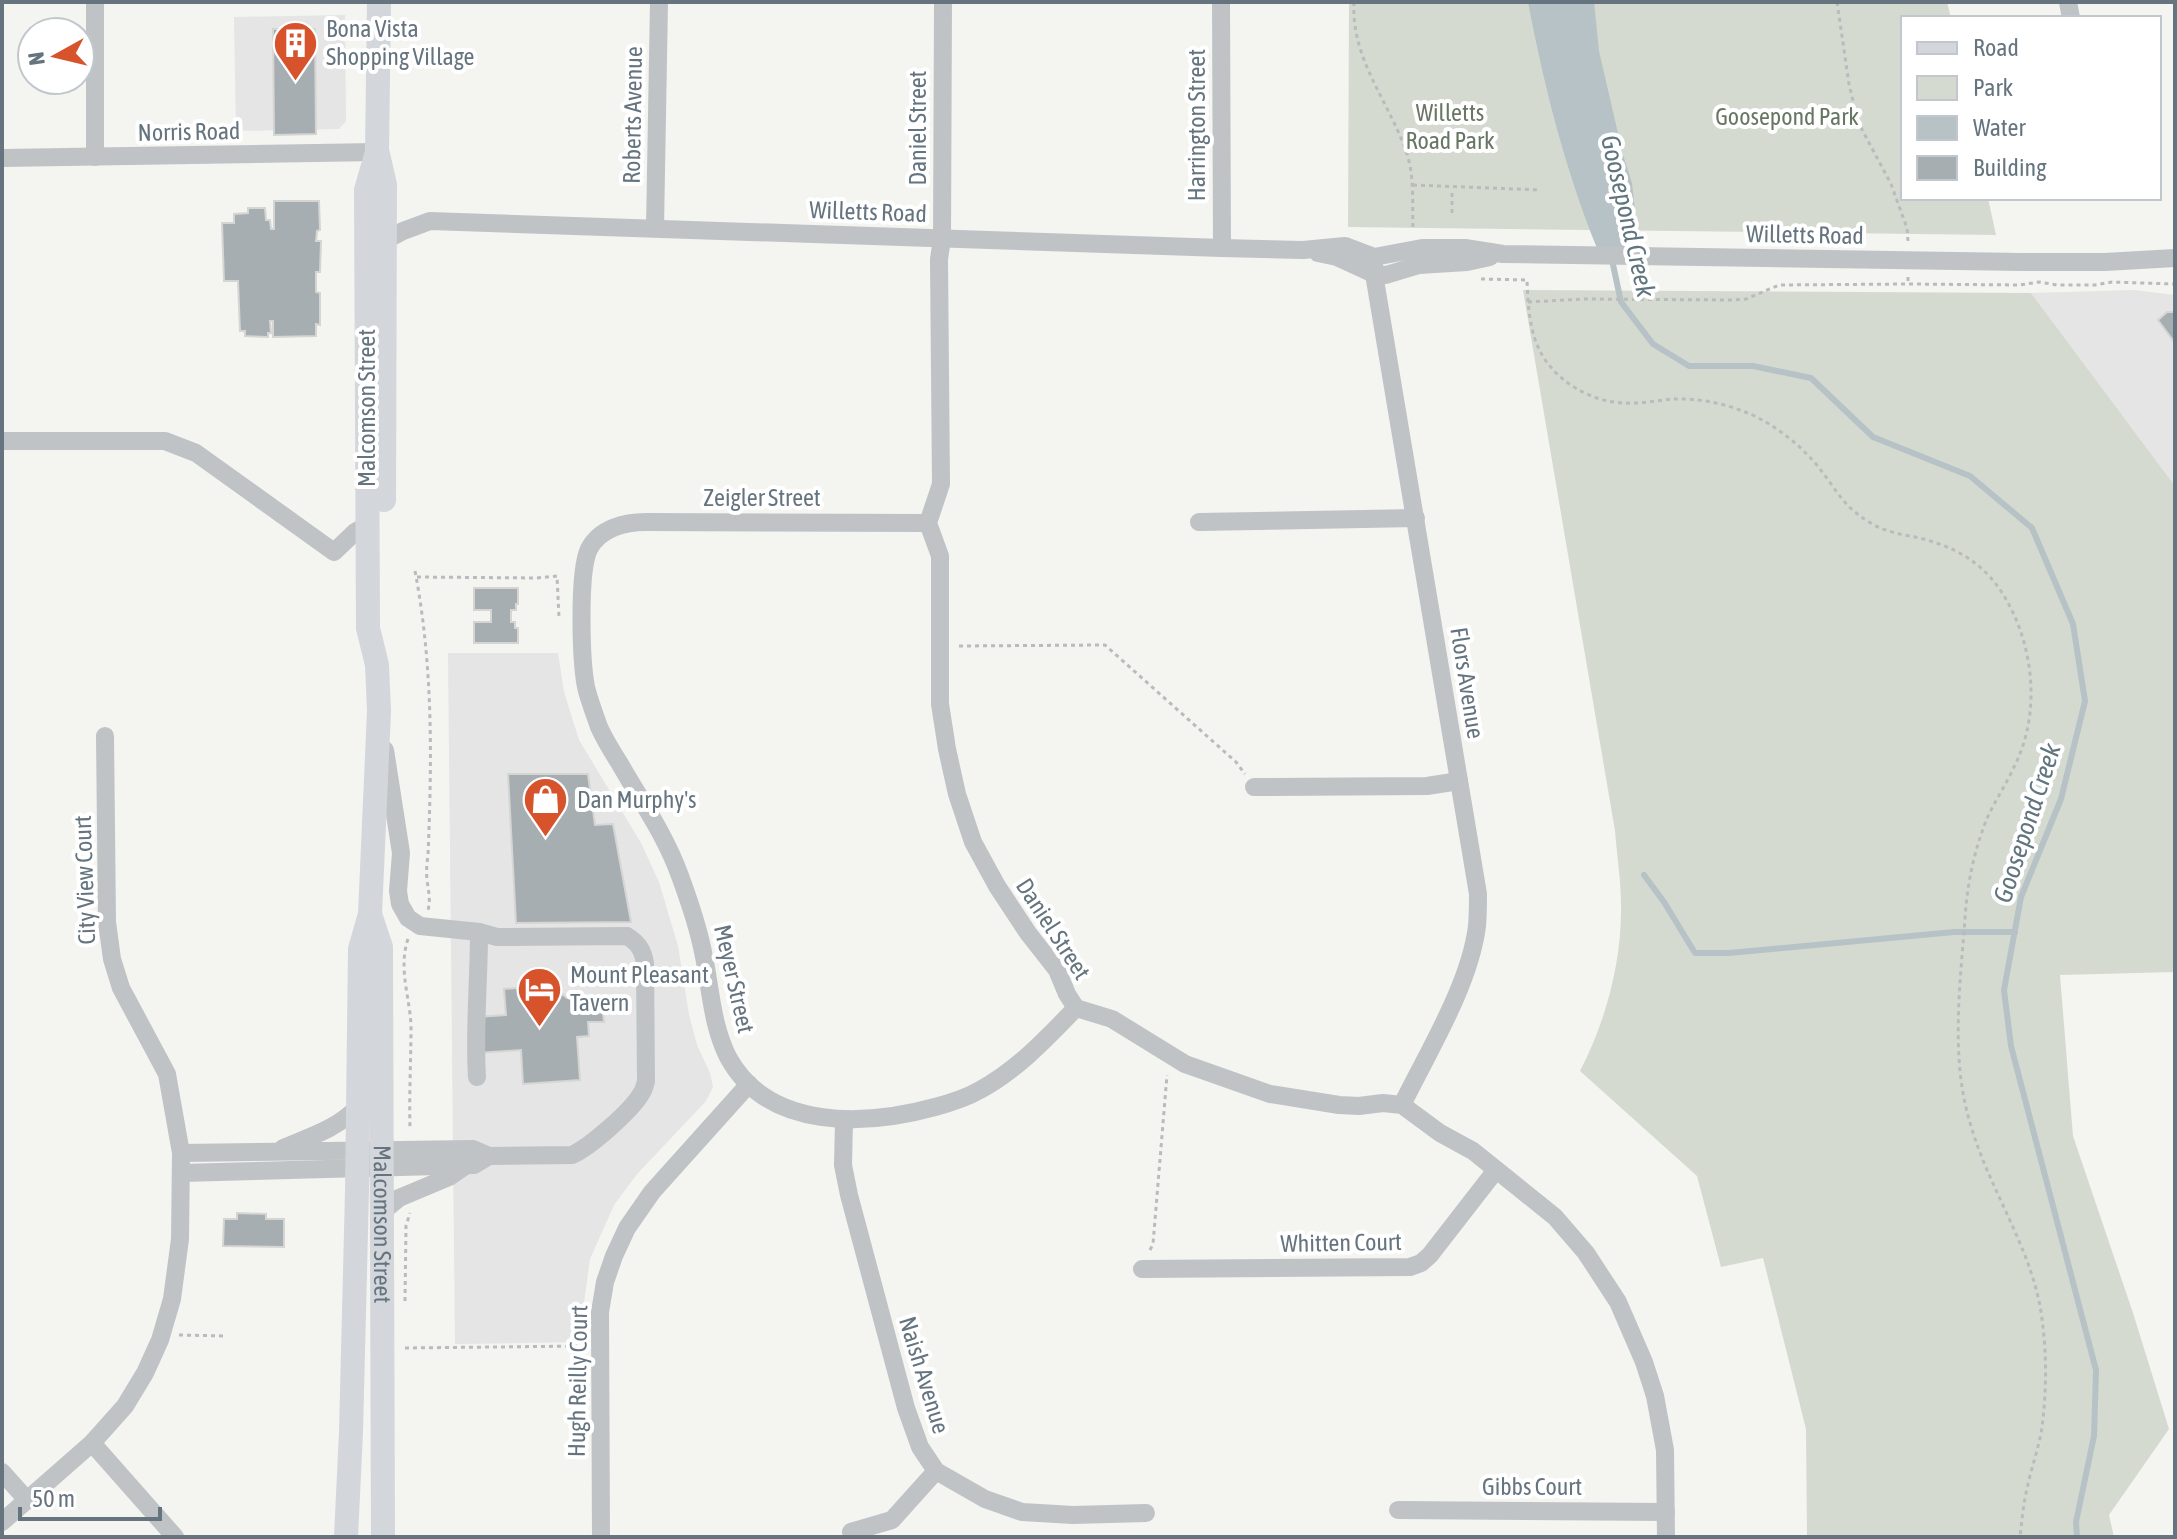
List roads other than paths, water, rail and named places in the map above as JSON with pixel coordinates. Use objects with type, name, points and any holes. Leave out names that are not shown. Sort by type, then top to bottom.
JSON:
[{"type":"main road","name":"Malcomson Street","points":[[379,2],[377,152],[385,185],[386,240],[383,624],[377,665],[379,711],[370,914],[360,949],[358,1107],[382,1212],[383,1537]]},
{"type":"main road","name":"Malcomson Street","points":[[377,152],[366,190],[368,628],[377,665]]},
{"type":"main road","name":"Malcomson Street","points":[[346,1537],[381,947],[370,914]]},
{"type":"street","points":[[95,2],[95,157]]},
{"type":"street","name":"Roberts Avenue","points":[[655,228],[659,2]]},
{"type":"street","name":"Daniel Street","points":[[943,2],[942,239],[939,259],[941,484],[928,523],[940,556],[940,704],[957,794],[973,842],[997,886],[1057,970],[1076,1008],[1112,1019],[1185,1064],[1270,1094],[1339,1105],[1402,1105]]},
{"type":"street","name":"Harrington Street","points":[[1221,2],[1222,248]]},
{"type":"street","name":"Norris Road","points":[[2,158],[377,152]]},
{"type":"street","name":"Willetts Road","points":[[386,240],[430,221],[1303,250],[1374,266],[1386,275],[1419,265],[1467,262],[1503,254],[1922,261],[2105,262],[2175,258]]},
{"type":"street","name":"Willetts Road","points":[[2105,262],[2175,269]]},
{"type":"street","name":"Flors Avenue","points":[[1374,266],[1478,894],[1477,927],[1468,963],[1402,1105]]},
{"type":"street","points":[[2,441],[165,441],[196,453],[334,552],[367,525]]},
{"type":"street","points":[[1199,522],[1416,518]]},
{"type":"street","name":"Zeigler Street","points":[[599,537],[633,522],[928,523]]},
{"type":"street","name":"Meyer Street","points":[[599,537],[590,548],[585,562],[582,587],[582,649],[586,688],[600,730],[672,854],[695,918],[714,1021],[729,1058],[749,1084],[787,1108],[817,1117],[844,1121],[910,1114],[976,1093],[1004,1076],[1027,1058],[1076,1008]]},
{"type":"street","points":[[181,1173],[473,1149],[489,1156],[572,1155],[584,1150],[642,1094],[646,1081],[645,963],[637,942],[627,936],[497,937],[479,932],[433,929],[420,926],[408,918],[400,904],[398,891],[401,853],[379,711]]},
{"type":"street","name":"City View Court","points":[[2,1522],[92,1443],[125,1406],[145,1373],[163,1330],[172,1299],[180,1239],[181,1153],[167,1074],[121,988],[112,959],[107,922],[105,736]]},
{"type":"street","points":[[1254,787],[1427,786],[1459,781]]},
{"type":"street","points":[[477,1077],[475,1010],[479,932]]},
{"type":"street","name":"Hugh Reilly Court","points":[[601,1537],[599,1346],[605,1282],[627,1228],[652,1192],[749,1084]]},
{"type":"street","points":[[1402,1105],[1440,1133],[1473,1151],[1555,1217],[1586,1253],[1618,1302],[1655,1396],[1665,1450],[1666,1537]]},
{"type":"street","points":[[273,1152],[345,1121],[358,1107]]},
{"type":"street","name":"Naish Avenue","points":[[844,1121],[843,1165],[857,1225],[906,1408],[920,1447],[936,1471],[985,1499],[1022,1512],[1073,1515],[1146,1513]]},
{"type":"street","points":[[181,1153],[273,1152],[465,1166],[474,1165],[489,1156]]},
{"type":"street","points":[[382,1212],[399,1198],[449,1177],[465,1166]]},
{"type":"street","name":"Whitten Court","points":[[1142,1269],[1410,1267],[1430,1255],[1496,1170]]},
{"type":"street","points":[[92,1443],[175,1537]]},
{"type":"street","points":[[851,1532],[892,1520],[936,1471]]},
{"type":"street","points":[[2,1472],[27,1500]]},
{"type":"street","name":"Gibbs Court","points":[[1398,1510],[1666,1512]]},
{"type":"water","points":[[1528,2],[1594,2],[1599,51],[1632,183],[1639,247],[1597,248],[1556,127]]},
{"type":"waterway","name":"Goosepond Creek","points":[[1612,260],[1621,302],[1653,344],[1689,366],[1753,366],[1811,378],[1873,437],[1970,476],[2032,528],[2073,624],[2085,701],[2061,799],[2021,897],[2004,990],[2011,1046],[2096,1370],[2094,1436],[2076,1522],[2077,1537]]},
{"type":"waterway","points":[[1644,875],[1695,953],[1729,953],[1954,932],[2015,932]]},
{"type":"place","name":"Bona Vista Shopping Village","points":[[295,82]]},
{"type":"place","name":"Dan Murphy's","points":[[546,839]]},
{"type":"place","name":"Mount Pleasant Tavern","points":[[539,1028]]},
{"type":"park label","name":"Goosepond Park","points":[[1787,117]]},
{"type":"park label","name":"Willetts Road Park","points":[[1450,127]]}]
